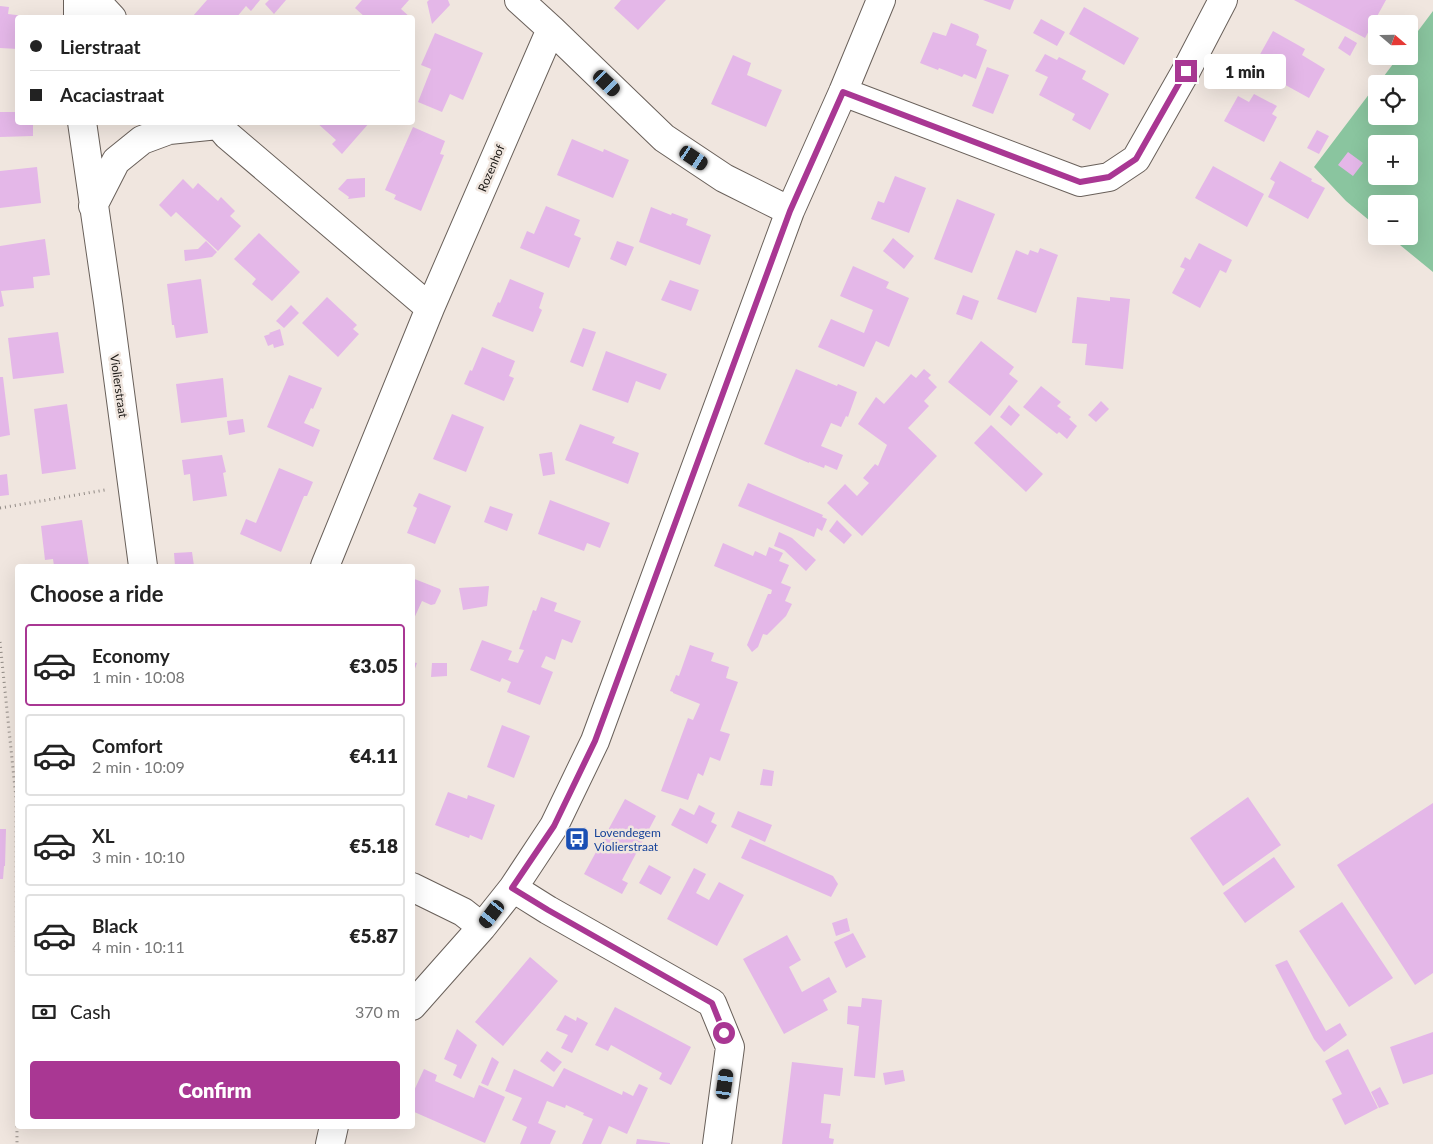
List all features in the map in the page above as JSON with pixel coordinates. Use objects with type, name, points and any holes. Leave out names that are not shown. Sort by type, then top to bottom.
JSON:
[{"type":"street","points":[[78,0],[78,15]]},
{"type":"street","points":[[95,0],[109,15]]},
{"type":"street","points":[[519,0],[664,138],[724,178],[790,211]]},
{"type":"street","points":[[415,1003],[482,927],[512,888],[554,826],[595,741],[790,211],[843,92],[881,0]]},
{"type":"street","points":[[843,92],[1080,182],[1109,177],[1136,159],[1186,71],[1223,0]]},
{"type":"street","name":"Rozenhof","points":[[326,564],[430,308],[551,29]]},
{"type":"street","name":"Violierstraat","points":[[82,125],[143,564]]},
{"type":"street","points":[[93,206],[116,161],[142,140],[169,130],[209,125]]},
{"type":"street","points":[[218,125],[227,135],[430,308]]},
{"type":"street","points":[[415,888],[463,912],[482,927]]},
{"type":"street","points":[[512,888],[712,1003],[730,1047],[717,1144]]},
{"type":"street","points":[[330,1144],[333,1129]]},
{"type":"path","points":[[0,508],[132,485]]},
{"type":"path","points":[[0,642],[15,788]]},
{"type":"path","points":[[17,1129],[17,1144]]},
{"type":"green space","points":[[1433,11],[1433,272],[1400,245],[1418,245],[1418,195],[1368,195],[1368,219],[1346,201],[1314,167],[1368,96],[1368,125],[1418,125],[1418,75],[1385,75],[1392,65],[1418,65],[1418,31]]},
{"type":"building","points":[[207,0],[260,0],[251,11],[246,6],[238,15],[194,15]]},
{"type":"building","points":[[269,0],[286,0],[274,14],[265,4]]},
{"type":"building","points":[[362,0],[409,0],[401,9],[408,15],[363,15],[355,8]]},
{"type":"building","points":[[429,0],[448,0],[450,5],[432,24],[427,2]]},
{"type":"building","points":[[621,0],[666,0],[638,30],[614,8]]},
{"type":"building","points":[[983,0],[1014,0],[1010,10]]},
{"type":"building","points":[[1294,0],[1386,0],[1378,15],[1368,15],[1368,33],[1365,38]]},
{"type":"building","points":[[0,6],[9,7],[8,14],[16,15],[15,49],[0,48]]},
{"type":"building","points":[[1084,7],[1139,38],[1124,65],[1069,34]]},
{"type":"building","points":[[1041,19],[1065,32],[1057,46],[1033,33]]},
{"type":"building","points":[[951,23],[978,34],[979,37],[976,45],[987,50],[976,79],[964,74],[962,77],[920,63],[933,32],[946,36]]},
{"type":"building","points":[[1273,31],[1305,49],[1302,55],[1325,69],[1309,98],[1253,67]]},
{"type":"building","points":[[435,33],[483,53],[463,100],[450,94],[442,112],[418,102],[431,69],[421,65]]},
{"type":"building","points":[[1345,36],[1357,43],[1350,56],[1338,48]]},
{"type":"building","points":[[1045,54],[1057,60],[1059,57],[1086,71],[1082,79],[1109,94],[1090,130],[1072,120],[1075,114],[1039,95],[1048,77],[1035,71]]},
{"type":"building","points":[[733,55],[751,63],[747,75],[782,90],[766,127],[711,104]]},
{"type":"building","points":[[987,67],[1009,75],[993,114],[972,106]]},
{"type":"building","points":[[1254,94],[1277,106],[1272,114],[1277,117],[1264,142],[1224,121],[1238,96],[1249,102]]},
{"type":"building","points":[[0,112],[15,112],[15,125],[33,125],[33,136],[0,137]]},
{"type":"building","points":[[319,125],[367,125],[342,154],[332,144],[336,140]]},
{"type":"building","points":[[413,127],[445,141],[440,154],[444,155],[421,211],[394,199],[396,195],[385,190]]},
{"type":"building","points":[[1317,130],[1329,136],[1319,154],[1307,148]]},
{"type":"building","points":[[572,139],[603,152],[604,149],[629,160],[613,198],[557,175]]},
{"type":"building","points":[[1348,152],[1363,163],[1353,176],[1338,165]]},
{"type":"building","points":[[1280,161],[1325,188],[1308,219],[1268,197],[1275,182],[1270,179]]},
{"type":"building","points":[[1213,166],[1264,194],[1247,227],[1195,198]]},
{"type":"building","points":[[37,167],[41,203],[0,208],[0,171]]},
{"type":"building","points":[[895,176],[926,188],[909,233],[871,219],[878,201],[884,203]]},
{"type":"building","points":[[365,178],[365,197],[348,199],[349,197],[338,189],[347,179]]},
{"type":"building","points":[[183,179],[193,189],[198,183],[218,201],[221,197],[235,211],[230,216],[241,226],[218,251],[176,212],[171,217],[159,205]]},
{"type":"building","points":[[957,199],[995,214],[972,273],[934,259]]},
{"type":"building","points":[[546,206],[580,220],[574,235],[581,238],[569,268],[520,248],[527,231],[534,234]]},
{"type":"building","points":[[651,207],[688,219],[686,225],[711,235],[700,265],[639,242]]},
{"type":"building","points":[[259,233],[300,272],[272,301],[252,284],[256,279],[234,259]]},
{"type":"building","points":[[893,238],[914,256],[904,269],[883,251]]},
{"type":"building","points":[[45,239],[50,275],[33,277],[34,288],[1,291],[4,306],[0,307],[0,246]]},
{"type":"building","points":[[206,241],[217,252],[212,257],[185,261],[184,250],[198,249]]},
{"type":"building","points":[[617,241],[634,247],[626,266],[610,259]]},
{"type":"building","points":[[1199,243],[1232,260],[1226,273],[1220,270],[1200,308],[1172,293],[1185,269],[1180,267],[1185,257],[1190,260]]},
{"type":"building","points":[[1040,248],[1058,255],[1036,313],[997,299],[1016,250],[1028,255],[1030,250],[1038,253]]},
{"type":"building","points":[[853,266],[889,282],[886,288],[909,298],[889,347],[876,341],[864,367],[818,347],[831,319],[864,333],[873,310],[840,296]]},
{"type":"building","points":[[201,279],[208,333],[176,338],[174,325],[172,325],[167,284]]},
{"type":"building","points":[[510,279],[544,293],[539,308],[542,310],[533,332],[492,316],[498,302],[500,303]]},
{"type":"building","points":[[670,280],[699,290],[691,311],[661,300]]},
{"type":"building","points":[[963,295],[979,301],[972,320],[956,314]]},
{"type":"building","points":[[327,297],[357,325],[353,329],[359,334],[338,357],[302,323]]},
{"type":"building","points":[[1077,297],[1110,301],[1110,297],[1130,299],[1123,369],[1085,365],[1087,344],[1072,343]]},
{"type":"building","points":[[291,305],[299,313],[284,328],[276,321]]},
{"type":"building","points":[[583,328],[596,332],[583,367],[570,362]]},
{"type":"building","points":[[280,329],[284,345],[274,348],[273,344],[268,346],[264,336]]},
{"type":"building","points":[[58,332],[64,373],[13,379],[8,338]]},
{"type":"building","points":[[981,341],[1014,367],[1009,374],[1018,381],[990,416],[948,382]]},
{"type":"building","points":[[482,347],[515,361],[509,376],[514,378],[504,401],[464,384],[470,370],[472,371]]},
{"type":"building","points":[[606,351],[667,374],[660,390],[636,381],[628,403],[592,390]]},
{"type":"building","points":[[796,369],[857,392],[848,417],[846,416],[841,427],[831,423],[821,446],[843,455],[837,470],[825,465],[824,468],[809,463],[764,444]]},
{"type":"building","points":[[924,369],[931,375],[928,378],[937,387],[924,401],[929,406],[908,428],[937,456],[862,536],[827,503],[845,484],[857,496],[869,483],[863,478],[875,464],[878,466],[887,445],[858,424],[876,397],[884,404],[911,374],[916,378]]},
{"type":"building","points":[[289,375],[322,388],[313,409],[311,408],[304,423],[320,430],[313,447],[267,427]]},
{"type":"building","points":[[0,377],[3,377],[10,435],[0,437]]},
{"type":"building","points":[[223,378],[227,417],[181,423],[176,384]]},
{"type":"building","points":[[1041,386],[1061,402],[1057,406],[1071,417],[1069,419],[1077,426],[1067,439],[1059,432],[1057,434],[1023,407]]},
{"type":"building","points":[[1101,401],[1109,409],[1096,422],[1088,415]]},
{"type":"building","points":[[67,404],[76,469],[42,474],[34,409]]},
{"type":"building","points":[[1009,405],[1020,415],[1011,426],[1000,417]]},
{"type":"building","points":[[452,414],[484,427],[466,472],[433,459]]},
{"type":"building","points":[[243,419],[245,432],[229,435],[227,421]]},
{"type":"building","points":[[580,424],[615,437],[612,443],[639,453],[628,484],[565,460]]},
{"type":"building","points":[[991,425],[1043,474],[1026,492],[974,443]]},
{"type":"building","points":[[552,452],[555,474],[543,476],[539,454]]},
{"type":"building","points":[[222,455],[226,472],[223,473],[227,496],[193,501],[190,474],[184,475],[182,460]]},
{"type":"building","points":[[279,468],[313,482],[307,496],[304,496],[281,552],[240,534],[246,519],[256,523]]},
{"type":"building","points":[[7,474],[9,495],[0,496],[0,475]]},
{"type":"building","points":[[748,483],[823,515],[822,517],[827,519],[822,531],[817,528],[814,537],[738,506]]},
{"type":"building","points":[[419,493],[451,506],[435,544],[407,533],[417,508],[413,506]]},
{"type":"building","points":[[550,500],[610,523],[600,548],[587,543],[584,551],[538,534]]},
{"type":"building","points":[[490,506],[513,514],[507,531],[484,522]]},
{"type":"building","points":[[82,520],[89,564],[54,564],[53,559],[45,560],[41,526]]},
{"type":"building","points":[[837,520],[852,535],[844,544],[829,531]]},
{"type":"building","points":[[779,532],[792,538],[816,560],[806,571],[784,550],[774,546]]},
{"type":"building","points":[[723,543],[753,556],[755,551],[766,556],[769,547],[783,553],[779,561],[789,565],[781,583],[791,587],[785,601],[792,604],[786,616],[767,635],[763,634],[758,647],[752,652],[747,645],[768,594],[771,594],[772,590],[714,566]]},
{"type":"building","points":[[192,552],[194,564],[175,564],[174,553]]},
{"type":"building","points":[[415,579],[441,591],[435,604],[431,605],[422,601],[415,616]]},
{"type":"building","points":[[489,586],[487,606],[463,610],[459,588]]},
{"type":"building","points":[[541,597],[557,603],[554,611],[581,621],[572,643],[562,639],[555,660],[546,656],[541,667],[553,672],[540,705],[507,692],[511,682],[502,678],[500,682],[470,670],[482,640],[512,651],[508,660],[518,663],[524,650],[519,649],[533,610],[536,611]]},
{"type":"building","points":[[690,645],[714,653],[711,661],[729,667],[726,678],[738,682],[720,731],[730,734],[720,761],[710,757],[703,776],[698,773],[688,800],[661,791],[688,718],[693,720],[700,704],[670,691],[676,675],[679,676]]},
{"type":"building","points":[[432,663],[447,663],[447,676],[431,677]]},
{"type":"building","points":[[502,725],[530,736],[514,778],[487,767]]},
{"type":"building","points":[[763,769],[774,771],[772,786],[760,785]]},
{"type":"building","points":[[448,792],[467,799],[468,795],[495,805],[482,840],[470,835],[469,838],[435,825]]},
{"type":"building","points":[[1248,797],[1281,845],[1223,886],[1190,838]]},
{"type":"building","points":[[625,799],[656,816],[622,880],[628,883],[622,894],[584,874]]},
{"type":"building","points":[[1433,803],[1433,973],[1415,985],[1337,865]]},
{"type":"building","points":[[699,805],[715,813],[711,822],[717,825],[707,844],[671,825],[680,808],[694,815]]},
{"type":"building","points":[[738,811],[772,825],[765,842],[731,827]]},
{"type":"building","points":[[0,829],[6,829],[3,879],[0,879]]},
{"type":"building","points":[[750,839],[833,876],[838,884],[831,897],[741,858]]},
{"type":"building","points":[[1274,857],[1295,887],[1245,923],[1223,893]]},
{"type":"building","points":[[649,865],[671,877],[661,895],[639,883]]},
{"type":"building","points":[[694,868],[706,874],[696,893],[709,900],[719,882],[744,895],[717,946],[667,919]]},
{"type":"building","points":[[1342,902],[1393,978],[1349,1007],[1299,931]]},
{"type":"building","points":[[847,918],[850,931],[836,936],[832,923]]},
{"type":"building","points":[[853,933],[866,957],[846,968],[834,942]]},
{"type":"building","points":[[787,935],[801,960],[789,967],[802,992],[829,977],[837,992],[823,1000],[828,1010],[784,1034],[743,959]]},
{"type":"building","points":[[530,957],[558,981],[503,1046],[475,1022]]},
{"type":"building","points":[[1287,960],[1326,1031],[1340,1023],[1347,1035],[1324,1052],[1314,1039],[1275,965]]},
{"type":"building","points":[[862,998],[882,1000],[875,1078],[854,1076],[859,1026],[847,1024],[848,1006],[861,1007]]},
{"type":"building","points":[[615,1007],[691,1047],[671,1085],[659,1079],[662,1073],[611,1045],[608,1051],[595,1045]]},
{"type":"building","points":[[565,1015],[576,1021],[577,1017],[588,1023],[572,1053],[561,1048],[568,1035],[556,1030]]},
{"type":"building","points":[[457,1029],[477,1045],[461,1079],[453,1075],[457,1065],[444,1059]]},
{"type":"building","points":[[1433,1032],[1433,1074],[1403,1084],[1390,1047]]},
{"type":"building","points":[[1348,1049],[1378,1108],[1345,1125],[1332,1099],[1342,1094],[1325,1061]]},
{"type":"building","points":[[547,1051],[562,1062],[554,1072],[540,1061]]},
{"type":"building","points":[[492,1057],[499,1062],[488,1086],[481,1083]]},
{"type":"building","points":[[792,1062],[843,1068],[840,1096],[824,1094],[821,1123],[831,1124],[829,1138],[834,1139],[833,1144],[782,1144]]},
{"type":"building","points":[[564,1068],[622,1095],[623,1091],[633,1096],[639,1084],[648,1088],[627,1134],[609,1126],[601,1144],[582,1144],[593,1119],[566,1105],[565,1108],[547,1101],[538,1123],[556,1131],[550,1144],[520,1144],[527,1127],[512,1120],[522,1098],[505,1091],[514,1069],[553,1087]]},
{"type":"building","points":[[424,1069],[437,1075],[435,1081],[474,1098],[479,1085],[505,1097],[485,1143],[415,1112],[415,1088]]},
{"type":"building","points":[[903,1070],[905,1081],[885,1085],[883,1073]]},
{"type":"building","points":[[1380,1087],[1389,1104],[1379,1108],[1371,1092]]},
{"type":"building","points":[[637,1139],[670,1143],[670,1144],[636,1144]]},
{"type":"place","name":"Lovendegem Violierstraat","points":[[577,839]]},
{"type":"route","points":[[724,1033],[712,1003],[512,888],[554,826],[595,741],[790,211],[843,92],[1080,182],[1109,177],[1136,159],[1186,71]]}]
